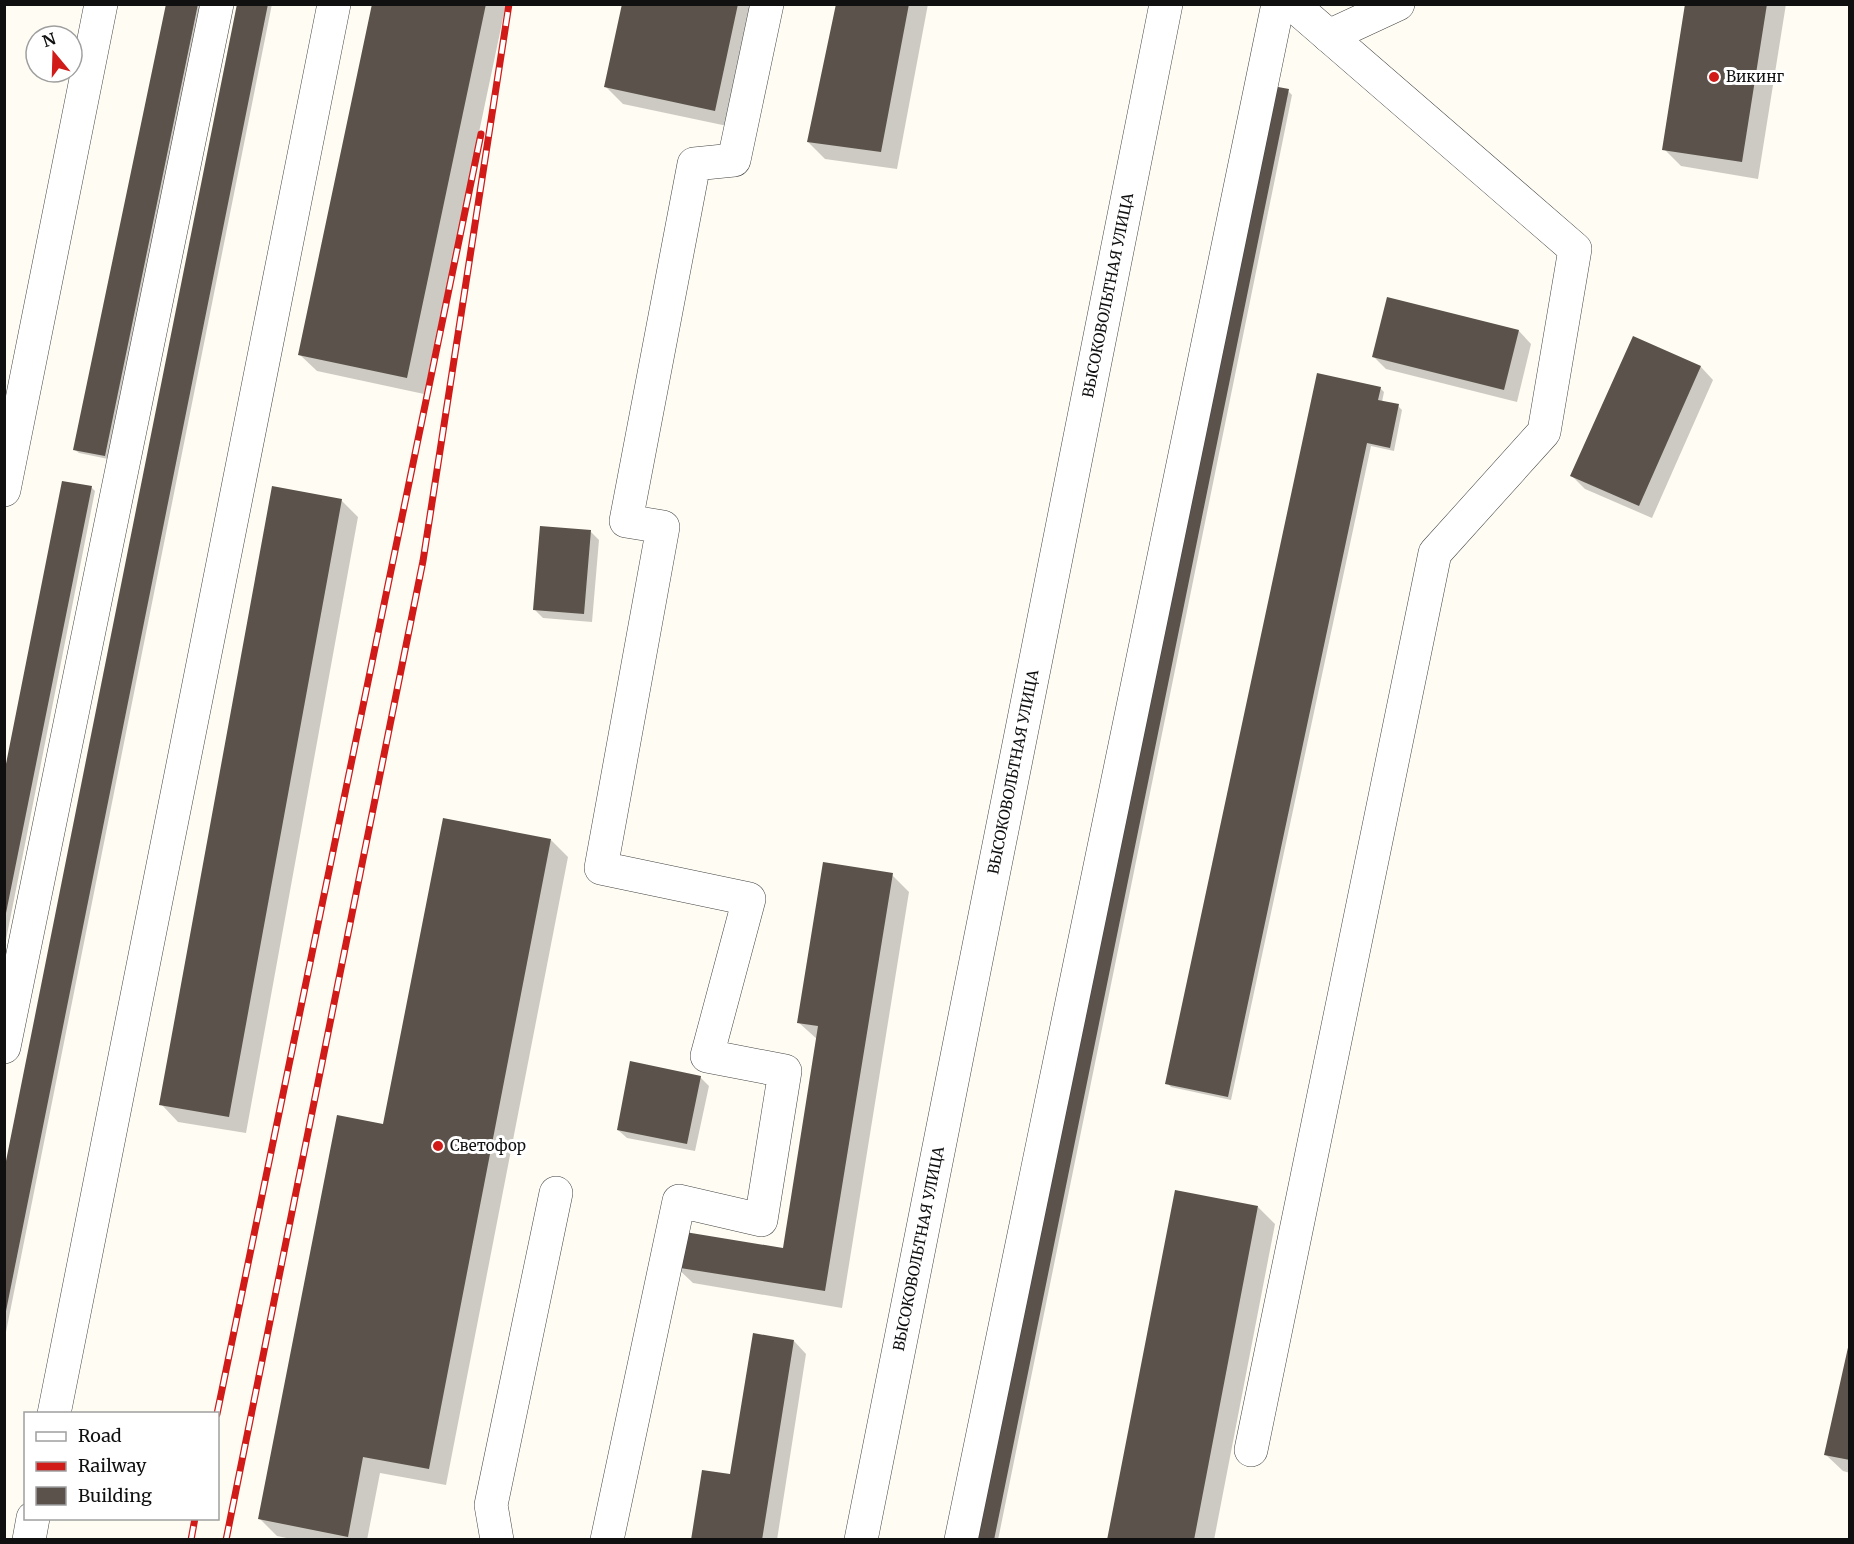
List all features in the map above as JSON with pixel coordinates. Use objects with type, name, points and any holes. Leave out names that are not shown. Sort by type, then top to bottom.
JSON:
[{"type":"street","points":[[4,490],[100,4]]},
{"type":"street","points":[[4,1047],[217,4]]},
{"type":"street","points":[[54,1412],[334,4]]},
{"type":"street","points":[[608,1539],[679,1201],[761,1220],[785,1071],[707,1056],[749,899],[601,868],[663,527],[626,521],[694,164],[734,160],[767,4]]},
{"type":"street","name":"ВЫСОКОВОЛЬТНАЯ УЛИЦА","points":[[861,1539],[1166,4]]},
{"type":"street","points":[[962,1539],[1278,4]]},
{"type":"street","points":[[1251,1450],[1435,553],[1544,432],[1575,249],[1292,4]]},
{"type":"street","points":[[1329,36],[1398,4]]},
{"type":"street","points":[[496,1539],[491,1505],[556,1193]]},
{"type":"street","points":[[29,1539],[33,1520]]},
{"type":"building","points":[[166,4],[198,4],[105,456],[73,450]]},
{"type":"building","points":[[237,4],[268,4],[5,1316],[5,1166]]},
{"type":"building","points":[[372,4],[486,4],[407,378],[298,355]]},
{"type":"building","points":[[622,4],[738,4],[715,111],[604,87]]},
{"type":"building","points":[[836,4],[909,4],[881,152],[807,142]]},
{"type":"building","name":"Викинг","points":[[1685,4],[1767,4],[1742,162],[1662,150]]},
{"type":"building","points":[[1256,83],[1289,89],[994,1540],[960,1540]]},
{"type":"building","points":[[1387,297],[1519,330],[1504,390],[1372,357]]},
{"type":"building","points":[[1633,336],[1701,366],[1639,506],[1570,476]]},
{"type":"building","points":[[1317,373],[1381,387],[1378,400],[1399,404],[1390,448],[1367,443],[1228,1097],[1165,1084]]},
{"type":"building","points":[[62,481],[92,486],[4,923],[4,774]]},
{"type":"building","points":[[272,486],[342,499],[229,1117],[159,1105]]},
{"type":"building","points":[[540,526],[591,530],[584,614],[533,610]]},
{"type":"building","points":[[443,818],[551,839],[429,1469],[363,1457],[348,1537],[258,1519],[337,1115],[383,1124]]},
{"type":"building","points":[[823,862],[893,873],[825,1291],[674,1267],[679,1231],[783,1248],[818,1026],[797,1023]]},
{"type":"building","points":[[630,1061],[701,1076],[687,1144],[617,1130]]},
{"type":"building","points":[[1175,1190],[1258,1206],[1194,1540],[1107,1540]]},
{"type":"building","points":[[753,1333],[794,1340],[762,1540],[691,1540],[702,1470],[730,1474]]},
{"type":"building","points":[[1850,1343],[1850,1460],[1824,1455]]},
{"type":"railway","points":[[226,1540],[423,561],[509,4]]},
{"type":"railway","points":[[217,1412],[481,134]]},
{"type":"railway","points":[[191,1540],[195,1520]]},
{"type":"place","name":"Викинг","points":[[1714,77]]},
{"type":"place","name":"Светофор","points":[[438,1146]]}]
